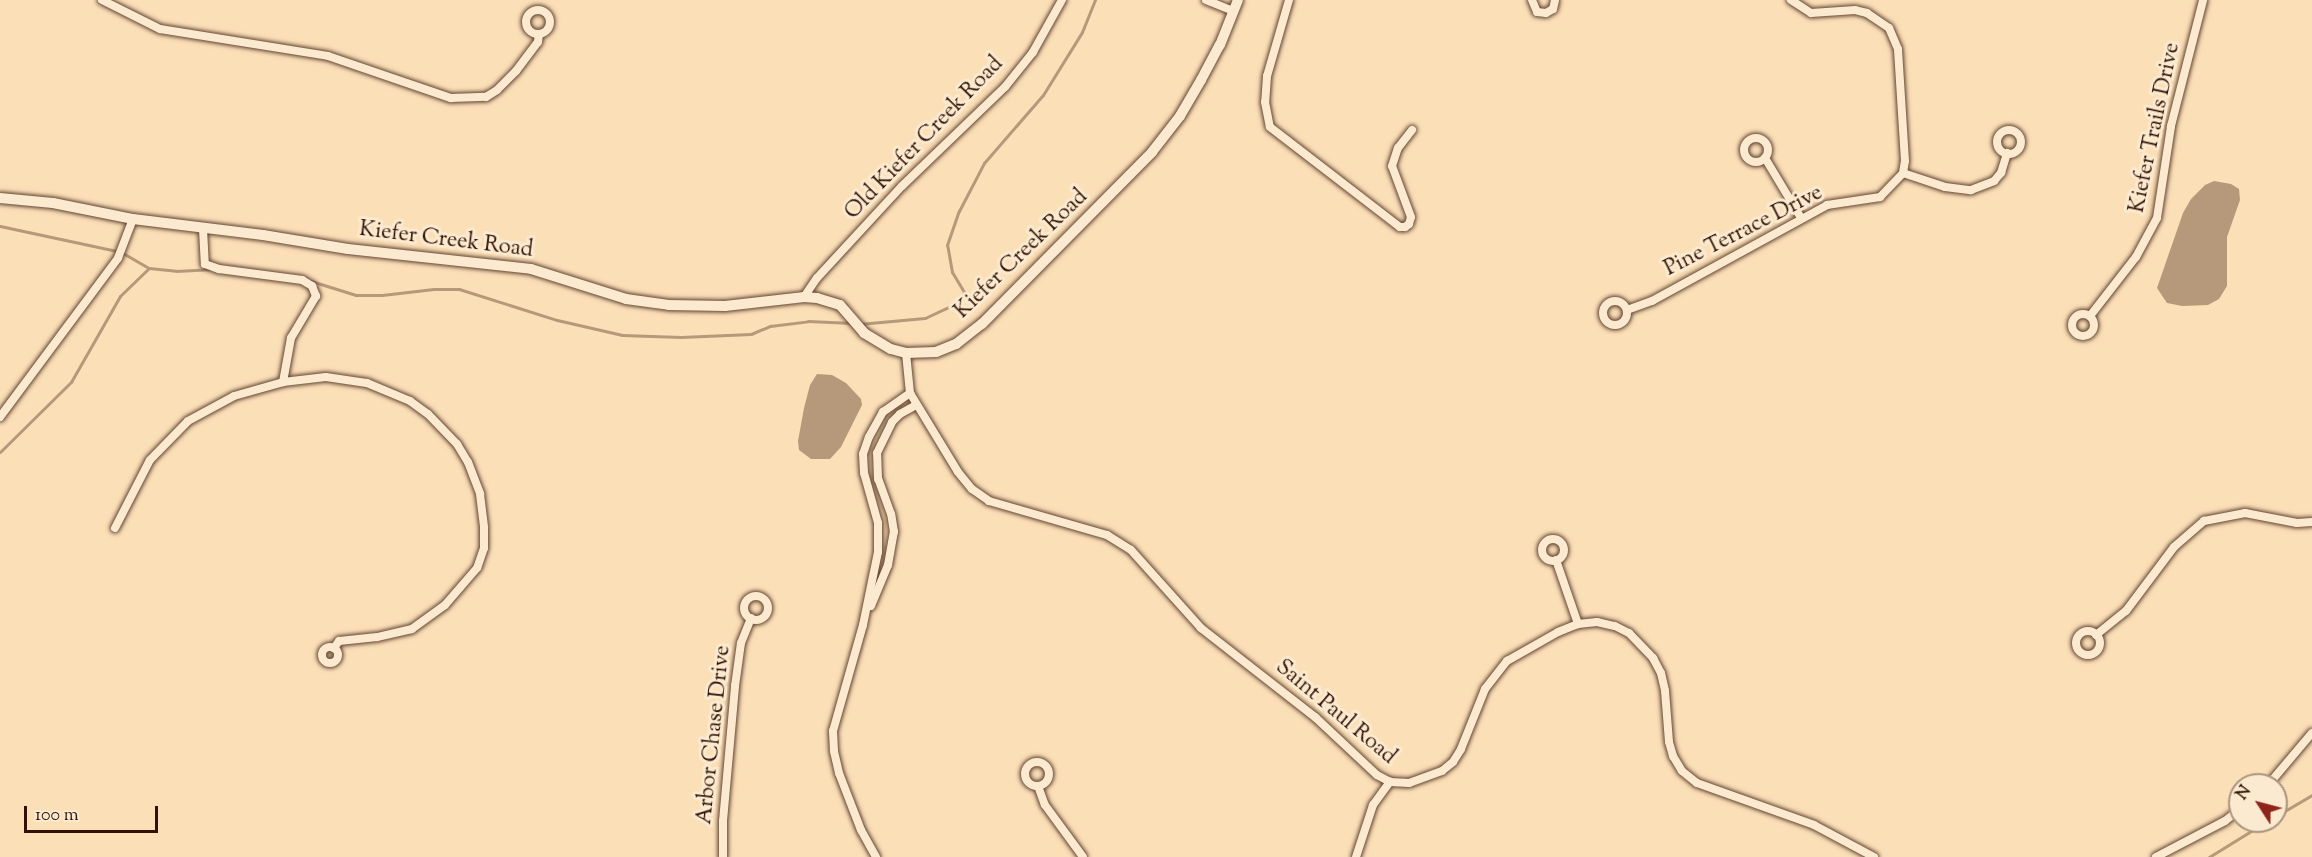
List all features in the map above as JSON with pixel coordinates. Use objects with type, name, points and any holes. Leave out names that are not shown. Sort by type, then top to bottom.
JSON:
[{"type":"street","points":[[102,0],[159,29],[328,56],[451,98],[472,99],[498,90],[538,42],[539,34]]},
{"type":"street","name":"Old Kiefer Creek Road","points":[[804,297],[817,278],[902,186],[1005,87],[1033,52],[1062,0]]},
{"type":"street","points":[[1206,0],[1233,11]]},
{"type":"street","name":"Kiefer Creek Road","points":[[0,198],[53,203],[133,219],[263,235],[348,249],[531,269],[626,299],[669,305],[725,306],[804,297],[840,305],[864,333],[877,342],[906,353],[926,353],[946,349],[982,324],[1152,152],[1180,116],[1201,80],[1238,0]]},
{"type":"street","points":[[1289,0],[1267,76],[1264,102],[1270,127],[1400,227],[1409,224],[1411,217],[1392,166],[1398,148],[1413,130]]},
{"type":"street","points":[[1532,0],[1537,12],[1546,13],[1553,9],[1555,0]]},
{"type":"street","points":[[1791,0],[1811,13],[1855,10],[1867,12],[1889,28],[1898,49],[1905,161],[1903,173],[1952,189],[1971,190],[1994,181],[2001,173],[2007,153]]},
{"type":"street","name":"Kiefer Trails Drive","points":[[2090,316],[2136,257],[2157,218],[2171,126],[2203,0]]},
{"type":"street","points":[[1765,158],[1801,218]]},
{"type":"street","name":"Pine Terrace Drive","points":[[1627,310],[1652,301],[1827,205],[1880,197],[1903,173]]},
{"type":"street","points":[[0,417],[118,258],[133,219]]},
{"type":"street","points":[[203,229],[205,264],[219,269],[302,280],[312,286],[316,296],[291,338],[284,382]]},
{"type":"street","name":"Saint Paul Road","points":[[906,353],[910,393],[958,472],[972,489],[989,501],[1107,535],[1131,550],[1202,628],[1315,717],[1363,765],[1390,782],[1409,783],[1424,780],[1453,762],[1470,732],[1475,711],[1492,677],[1518,653],[1542,639],[1578,624],[1597,622],[1615,626],[1642,644],[1653,657],[1665,691],[1669,742],[1673,756],[1682,771],[1697,783],[1814,825],[1874,857]]},
{"type":"street","points":[[116,528],[145,468],[188,422],[234,396],[284,382],[326,377],[367,383],[410,401],[428,414],[457,444],[468,462],[480,494],[484,548],[477,568],[446,605],[412,629],[377,637],[339,641],[334,648]]},
{"type":"street","points":[[863,626],[879,540],[877,516],[864,473],[863,454],[869,437],[883,412],[910,393]]},
{"type":"street","points":[[876,857],[861,830],[840,773],[833,740],[835,718],[863,626],[888,565],[893,544],[891,514],[876,466],[881,442],[892,422],[900,414],[916,405]]},
{"type":"street","points":[[883,412],[892,422]]},
{"type":"street","points":[[2096,635],[2126,610],[2174,547],[2204,521],[2219,516],[2245,513],[2284,521],[2312,522]]},
{"type":"street","points":[[1556,561],[1578,624]]},
{"type":"street","name":"Arbor Chase Drive","points":[[723,857],[723,821],[735,686],[741,643],[751,618]]},
{"type":"street","points":[[2278,773],[2312,733]]},
{"type":"street","points":[[1356,857],[1374,805],[1390,782]]},
{"type":"street","points":[[1038,786],[1045,806],[1083,857]]},
{"type":"street","points":[[2156,857],[2228,819]]},
{"type":"shaded area","points":[[2214,181],[2231,184],[2239,189],[2240,200],[2227,237],[2227,286],[2219,299],[2208,305],[2182,306],[2167,303],[2157,288],[2183,213],[2191,199],[2205,185]]},
{"type":"shaded area","points":[[817,374],[832,375],[846,383],[861,399],[862,405],[841,447],[830,459],[811,459],[799,450],[798,441],[804,408],[810,385]]},
{"type":"waterway","points":[[859,324],[925,318],[960,302],[964,292],[952,272],[947,245],[959,211],[984,163],[1043,95],[1082,32],[1095,0]]},
{"type":"waterway","points":[[0,226],[121,252],[149,268],[176,271],[209,269]]},
{"type":"waterway","points":[[0,452],[71,382],[120,296],[149,268]]},
{"type":"waterway","points":[[311,281],[356,295],[459,289],[557,320],[622,335],[681,337],[751,334],[770,326],[808,321],[852,323]]},
{"type":"waterway","points":[[2288,809],[2312,795]]},
{"type":"waterway","points":[[2209,857],[2248,833]]}]
